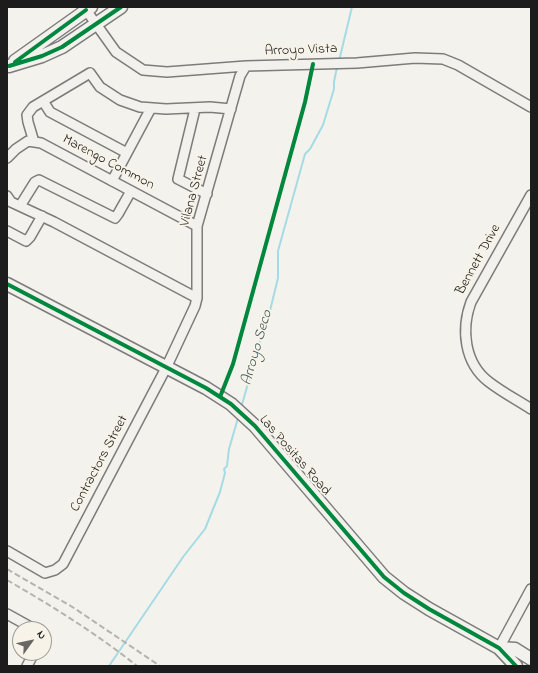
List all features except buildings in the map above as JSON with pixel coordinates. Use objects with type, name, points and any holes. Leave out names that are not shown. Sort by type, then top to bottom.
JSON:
[{"type":"main road","points":[[8,66],[42,56],[62,47],[97,25],[121,7]]},
{"type":"main road","points":[[8,66],[88,9]]},
{"type":"main road","name":"Las Positas Road","points":[[7,284],[231,404],[255,426],[384,577],[404,593],[429,609],[499,648],[516,666]]},
{"type":"main road","name":"Las Positas Road","points":[[499,648],[514,649],[531,659]]},
{"type":"street","name":"Arroyo Vista","points":[[88,9],[116,52],[143,70],[167,72],[246,66],[346,63],[415,58],[443,59],[458,65],[531,107]]},
{"type":"street","name":"Vilana Street","points":[[166,368],[195,306],[197,298],[197,226],[240,76],[246,66]]},
{"type":"street","points":[[7,158],[16,149],[28,142],[34,142],[27,115],[33,107],[90,74],[100,87],[120,100],[140,107],[195,109],[210,107],[231,109]]},
{"type":"street","points":[[43,101],[50,112],[127,153]]},
{"type":"street","points":[[112,181],[151,108]]},
{"type":"street","points":[[195,109],[178,179],[207,194]]},
{"type":"street","name":"Marengo Common","points":[[34,142],[41,143],[197,226]]},
{"type":"street","points":[[20,206],[35,182],[39,180],[115,218],[131,191]]},
{"type":"street","name":"Bennett Drive","points":[[531,195],[471,302],[467,314],[465,334],[469,354],[479,372],[488,382],[531,409]]},
{"type":"street","points":[[7,196],[11,202],[42,216],[197,298]]},
{"type":"street","points":[[7,232],[26,241],[30,237],[42,216]]},
{"type":"street","name":"Contractors Street","points":[[7,551],[46,573],[55,570],[63,564],[166,368]]},
{"type":"street","points":[[499,648],[531,589]]},
{"type":"street","points":[[7,614],[20,621]]},
{"type":"waterway","name":"Arroyo Seco","points":[[339,61],[352,7]]},
{"type":"waterway","name":"Arroyo Seco","points":[[241,408],[261,338],[266,327],[278,278],[278,251],[305,154],[310,149],[323,125],[334,89],[337,67]]},
{"type":"waterway","name":"Arroyo Seco","points":[[109,666],[183,557],[205,529],[220,492],[225,473],[224,469],[227,466],[229,449],[238,418]]},
{"type":"railway","points":[[7,569],[74,608],[160,666]]},
{"type":"railway","points":[[7,580],[74,621],[137,666]]},
{"type":"cycle path","points":[[9,66],[42,56],[62,47],[121,7]]},
{"type":"cycle path","points":[[15,62],[86,10]]},
{"type":"cycle path","points":[[220,397],[233,364],[305,102],[313,64]]},
{"type":"cycle path","points":[[7,284],[206,388],[231,404],[255,426],[384,577],[404,593],[429,609],[499,648],[516,666]]}]
